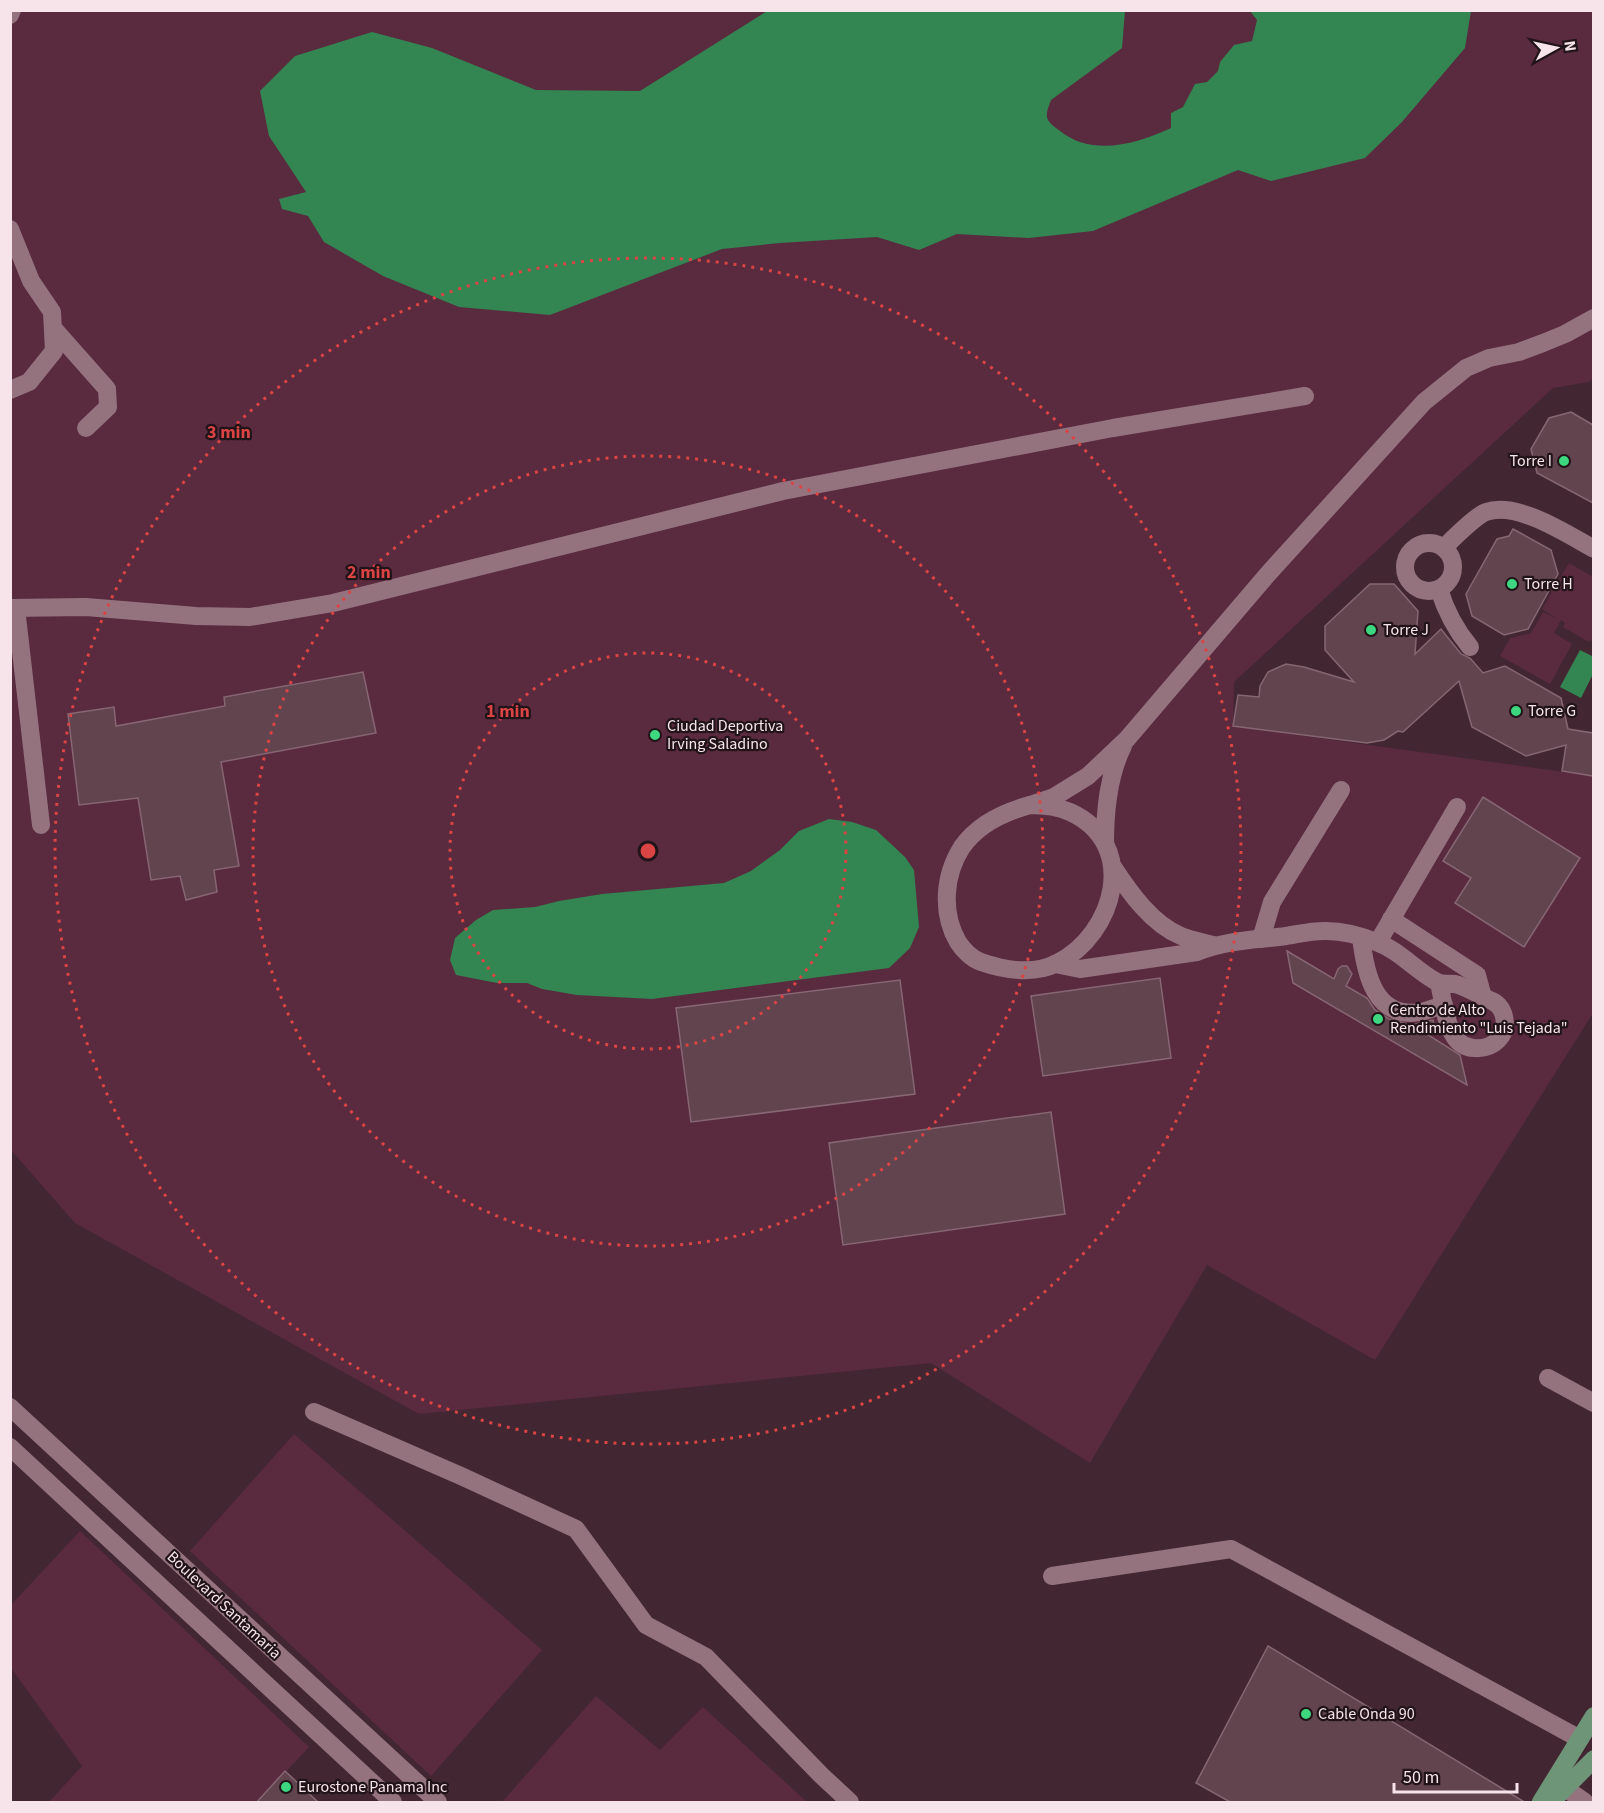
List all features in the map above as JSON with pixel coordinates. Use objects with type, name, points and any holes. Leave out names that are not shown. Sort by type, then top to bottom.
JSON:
[{"type":"main road","points":[[1541,1803],[1593,1716]]},
{"type":"main road","points":[[1551,1803],[1593,1759]]},
{"type":"street","points":[[10,15],[12,10]]},
{"type":"street","points":[[10,390],[29,382],[54,351],[52,312],[31,280],[12,237]]},
{"type":"street","points":[[1113,867],[1112,889],[1106,912],[1094,931],[1074,952],[1055,964],[1030,969],[1003,969],[977,961],[963,949],[951,930],[946,903],[949,878],[962,847],[991,820],[1010,810],[1054,796],[1088,777],[1127,739],[1267,575],[1424,402],[1466,368],[1489,358],[1543,344],[1593,318]]},
{"type":"street","points":[[53,328],[107,389],[108,407],[86,428]]},
{"type":"street","points":[[41,825],[13,608],[86,607],[196,616],[250,617],[355,597],[783,491],[1079,434],[1305,396]]},
{"type":"street","points":[[1444,548],[1485,512],[1503,509],[1522,513],[1593,549]]},
{"type":"street","points":[[1424,543],[1434,543],[1444,548],[1450,555],[1453,565],[1452,575],[1439,590],[1423,591],[1409,582],[1404,566],[1407,556],[1414,548],[1424,543]]},
{"type":"street","points":[[1439,590],[1454,635],[1470,647]]},
{"type":"street","points":[[1127,739],[1118,757],[1105,812],[1105,843],[1113,867],[1137,899],[1167,927],[1180,936],[1212,945]]},
{"type":"street","points":[[1261,939],[1272,902],[1341,790]]},
{"type":"street","points":[[1030,805],[1051,806],[1071,812],[1091,827],[1105,843]]},
{"type":"street","points":[[1444,1005],[1421,1012],[1406,1012],[1390,1007],[1374,990],[1367,976],[1369,940],[1391,919],[1456,807]]},
{"type":"street","points":[[1391,919],[1477,975],[1483,997]]},
{"type":"street","points":[[1055,964],[1080,969],[1197,952],[1212,945],[1326,930],[1369,940],[1405,958],[1439,983],[1456,984],[1499,1004],[1504,1014],[1504,1029],[1499,1039],[1476,1049],[1466,1046],[1455,1038],[1439,983]]},
{"type":"street","points":[[1548,1378],[1593,1403]]},
{"type":"street","name":"Boulevard Santamaria","points":[[10,1407],[438,1803]]},
{"type":"street","points":[[314,1412],[576,1529],[646,1625],[706,1657],[850,1803]]},
{"type":"street","name":"Boulevard Santamaria","points":[[10,1446],[393,1803]]},
{"type":"street","points":[[1052,1576],[1231,1549],[1580,1738]]},
{"type":"street","points":[[1565,1788],[1585,1803]]},
{"type":"shaded area","name":"Ciudad Deportiva Irving Saladino","points":[[10,11],[1593,11],[1593,378],[1589,382],[1553,388],[1234,682],[1233,726],[1593,776],[1593,1013],[1375,1360],[1207,1265],[1090,1463],[931,1363],[419,1414],[75,1223],[11,1150]]},
{"type":"shaded area","points":[[767,11],[1125,11],[1122,48],[1051,100],[1047,111],[1047,118],[1060,131],[1086,144],[1100,146],[1129,143],[1171,128],[1171,113],[1183,107],[1195,84],[1207,82],[1218,71],[1220,62],[1234,45],[1252,41],[1257,20],[1250,11],[1471,11],[1465,48],[1402,122],[1365,158],[1271,181],[1238,170],[1093,231],[1029,238],[957,234],[919,250],[877,237],[722,249],[550,315],[459,307],[383,276],[324,242],[308,216],[282,209],[279,199],[306,192],[269,136],[260,91],[295,56],[372,32],[432,48],[536,90],[640,91]]},
{"type":"shaded area","points":[[1569,563],[1593,577],[1593,642],[1563,627],[1565,623],[1561,620],[1554,633],[1572,644],[1550,684],[1500,656],[1510,638],[1531,633],[1543,612],[1557,619],[1542,609]]},
{"type":"shaded area","points":[[1580,650],[1594,657],[1593,674],[1581,698],[1560,687]]},
{"type":"shaded area","points":[[829,819],[852,822],[876,830],[905,857],[914,870],[919,927],[910,948],[889,968],[652,999],[577,995],[542,989],[527,983],[497,983],[456,975],[450,960],[455,938],[476,920],[493,910],[535,907],[602,894],[724,883],[751,871],[780,850],[799,831]]},
{"type":"shaded area","points":[[294,1434],[542,1650],[431,1776],[190,1551]]},
{"type":"shaded area","points":[[80,1531],[309,1747],[258,1802],[49,1802],[82,1766],[11,1668],[10,1606]]},
{"type":"shaded area","points":[[596,1696],[660,1750],[703,1707],[806,1801],[502,1802]]},
{"type":"building","name":"Torre I","points":[[1571,412],[1593,425],[1593,503],[1537,473],[1531,449],[1549,418]]},
{"type":"building","name":"Torre H","points":[[1513,529],[1551,550],[1558,574],[1528,629],[1504,635],[1472,616],[1466,594],[1497,539],[1509,536]]},
{"type":"building","points":[[1370,584],[1394,584],[1418,611],[1415,654],[1441,629],[1461,654],[1470,658],[1483,673],[1505,666],[1561,698],[1568,729],[1593,733],[1593,776],[1562,771],[1566,745],[1526,756],[1472,727],[1459,681],[1403,732],[1398,731],[1384,740],[1367,743],[1233,726],[1238,695],[1259,697],[1260,686],[1268,672],[1286,664],[1354,682],[1325,650],[1325,626]]},
{"type":"building","points":[[363,672],[376,733],[221,762],[239,866],[214,870],[217,892],[186,900],[180,876],[151,880],[138,798],[79,805],[68,714],[114,707],[116,726],[225,706],[224,697]]},
{"type":"building","points":[[1483,797],[1580,858],[1524,947],[1455,903],[1471,878],[1443,861]]},
{"type":"building","name":"Centro de Alto Rendimiento \"Luis Tejada\"","points":[[1287,951],[1334,979],[1338,969],[1347,966],[1352,974],[1346,986],[1367,998],[1375,1010],[1389,1019],[1412,1025],[1433,1020],[1434,1025],[1425,1033],[1460,1055],[1467,1085],[1293,983]]},
{"type":"building","points":[[1160,978],[1171,1058],[1043,1076],[1031,996]]},
{"type":"building","points":[[900,980],[915,1094],[691,1122],[676,1008]]},
{"type":"building","points":[[1051,1112],[1065,1214],[843,1245],[829,1143]]},
{"type":"building","name":"Cable Onda 90","points":[[1268,1646],[1526,1803],[1232,1803],[1196,1783]]},
{"type":"building","name":"Eurostone Panama Inc","points":[[285,1771],[319,1803],[256,1803]]},
{"type":"place","name":"Torre I","points":[[1564,461]]},
{"type":"place","name":"Torre H","points":[[1512,584]]},
{"type":"place","name":"Torre J","points":[[1371,630]]},
{"type":"place","name":"Torre G","points":[[1516,711]]},
{"type":"place","name":"Ciudad Deportiva Irving Saladino","points":[[655,735]]},
{"type":"place","name":"Centro de Alto Rendimiento \"Luis Tejada\"","points":[[1378,1019]]},
{"type":"place","name":"Cable Onda 90","points":[[1306,1714]]},
{"type":"place","name":"Eurostone Panama Inc","points":[[286,1787]]}]
